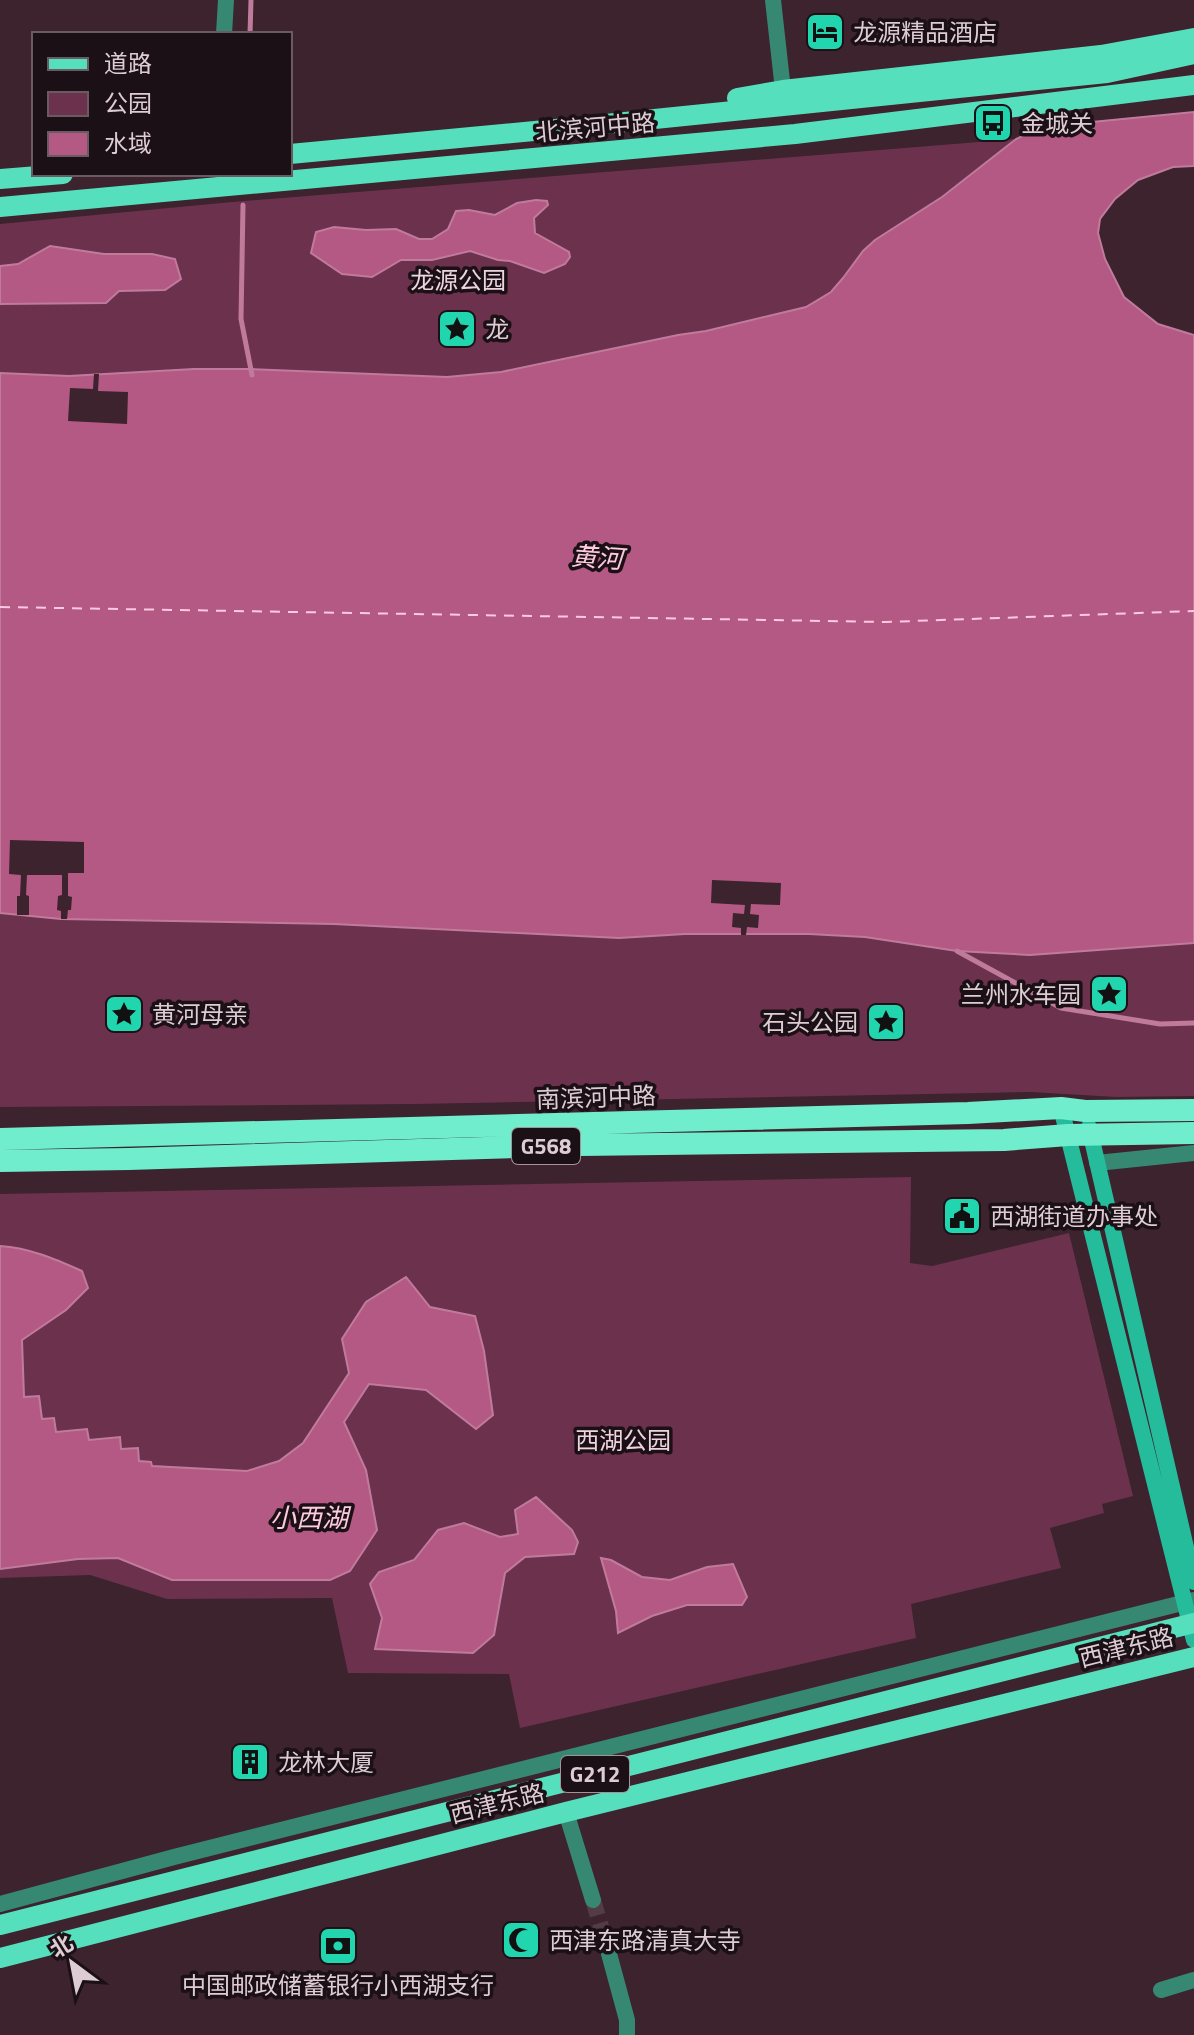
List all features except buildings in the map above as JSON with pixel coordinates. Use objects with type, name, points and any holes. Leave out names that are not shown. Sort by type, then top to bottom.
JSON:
[{"type":"highway","name":"南滨河中路","points":[[0,1139],[1061,1108],[1085,1111],[1194,1110]]},
{"type":"highway","name":"南滨河中路","points":[[0,1161],[565,1145],[1004,1140],[1068,1135],[1194,1133]]},
{"type":"main road","points":[[576,127],[783,90],[1101,55],[1194,38]]},
{"type":"main road","name":"北滨河中路","points":[[292,154],[1107,73],[1194,54]]},
{"type":"main road","name":"北滨河中路","points":[[0,207],[795,134],[1194,85]]},
{"type":"main road","points":[[0,179],[38,176]]},
{"type":"main road","name":"西津东路","points":[[0,1925],[1193,1629],[1189,1601],[1061,1108]]},
{"type":"main road","points":[[1085,1111],[1194,1582]]},
{"type":"main road","name":"西津东路","points":[[0,1958],[566,1812],[1194,1657]]},
{"type":"street","points":[[224,32],[226,0]]},
{"type":"street","points":[[773,0],[783,90]]},
{"type":"street","points":[[1097,1163],[1194,1153]]},
{"type":"street","name":"西津东路","points":[[0,1904],[189,1853],[1189,1601]]},
{"type":"street","points":[[566,1812],[593,1900]]},
{"type":"street","points":[[608,1950],[627,2020],[627,2035]]},
{"type":"street","points":[[1161,1990],[1194,1980]]},
{"type":"green space","name":"龙源公园","points":[[1016,139],[850,267],[831,292],[806,307],[706,331],[501,372],[447,377],[250,369],[69,376],[0,373],[0,224],[232,202]]},
{"type":"green space","points":[[0,913],[61,919],[334,924],[619,938],[685,934],[809,934],[865,937],[957,951],[1030,955],[1194,943],[1194,1096],[1116,1097],[1031,1092],[414,1104],[0,1107]]},
{"type":"green space","name":"西湖公园","points":[[911,1177],[910,1263],[932,1266],[1069,1233],[1133,1496],[1102,1504],[1104,1513],[1050,1528],[1061,1568],[911,1604],[916,1638],[520,1728],[509,1674],[348,1673],[332,1598],[167,1599],[90,1575],[0,1578],[0,1194]]},
{"type":"water","name":"黄河","points":[[1194,112],[1194,166],[1173,167],[1138,180],[1115,199],[1100,219],[1098,233],[1105,259],[1124,297],[1158,324],[1194,335],[1194,943],[1030,955],[957,951],[865,937],[809,934],[685,934],[619,938],[334,924],[61,919],[0,913],[0,373],[69,376],[250,369],[447,377],[501,372],[706,331],[806,307],[831,292],[875,240],[942,197],[1016,139],[1031,132],[1051,126]]},
{"type":"water","points":[[547,201],[548,205],[534,218],[535,233],[569,252],[570,257],[565,264],[544,273],[470,251],[432,260],[401,260],[372,277],[342,274],[311,253],[316,232],[334,227],[396,229],[419,239],[432,239],[448,229],[456,211],[495,215],[517,203]]},
{"type":"water","points":[[50,246],[104,254],[152,254],[175,259],[181,279],[165,290],[119,291],[106,303],[0,304],[0,266],[18,264]]},
{"type":"water","name":"小西湖","points":[[0,1246],[52,1258],[82,1271],[88,1288],[66,1310],[22,1340],[24,1397],[39,1396],[42,1419],[54,1418],[56,1432],[87,1429],[89,1440],[120,1437],[121,1449],[138,1448],[139,1461],[151,1462],[152,1466],[247,1471],[279,1461],[303,1443],[349,1373],[342,1339],[366,1302],[406,1277],[430,1307],[475,1316],[484,1351],[493,1415],[476,1429],[426,1390],[369,1384],[344,1422],[366,1470],[377,1530],[350,1571],[330,1580],[172,1580],[118,1558],[78,1559],[0,1569]]},
{"type":"water","points":[[536,1497],[572,1530],[578,1542],[574,1554],[525,1557],[505,1573],[494,1635],[473,1653],[375,1649],[382,1618],[370,1584],[379,1572],[414,1560],[438,1530],[464,1523],[500,1537],[518,1534],[515,1510]]},
{"type":"water","points":[[601,1558],[642,1577],[670,1580],[707,1567],[733,1564],[747,1597],[742,1605],[687,1605],[652,1616],[618,1633],[616,1611]]},
{"type":"pier","points":[[94,374],[99,374],[98,391],[128,392],[127,424],[68,421],[70,388],[93,389]]},
{"type":"pier","points":[[10,840],[84,842],[84,873],[68,873],[68,896],[72,897],[67,919],[61,919],[61,911],[57,910],[58,896],[62,895],[62,875],[27,875],[29,915],[17,915],[21,875],[9,874]]},
{"type":"pier","points":[[712,880],[781,883],[780,905],[751,904],[750,914],[759,915],[758,928],[747,927],[746,935],[741,935],[741,928],[732,927],[733,913],[744,914],[745,905],[711,903]]},
{"type":"waterway","points":[[250,32],[251,0]]},
{"type":"waterway","points":[[243,205],[241,319],[252,375]]},
{"type":"waterway","points":[[957,951],[1061,1008],[1160,1024],[1194,1023]]},
{"type":"ferry route","points":[[0,607],[886,622],[1194,611]]},
{"type":"tunnel","points":[[593,1900],[608,1950]]},
{"type":"place","name":"龙源精品酒店","points":[[825,32]]},
{"type":"place","name":"金城关","points":[[993,123]]},
{"type":"place","name":"龙","points":[[457,329]]},
{"type":"place","name":"兰州水车园","points":[[1109,994]]},
{"type":"place","name":"黄河母亲","points":[[124,1014]]},
{"type":"place","name":"石头公园","points":[[886,1022]]},
{"type":"place","name":"西湖街道办事处","points":[[962,1216]]},
{"type":"place","name":"龙林大厦","points":[[250,1762]]},
{"type":"place","name":"西津东路清真大寺","points":[[521,1940]]},
{"type":"place","name":"中国邮政储蓄银行小西湖支行","points":[[338,1946]]}]
